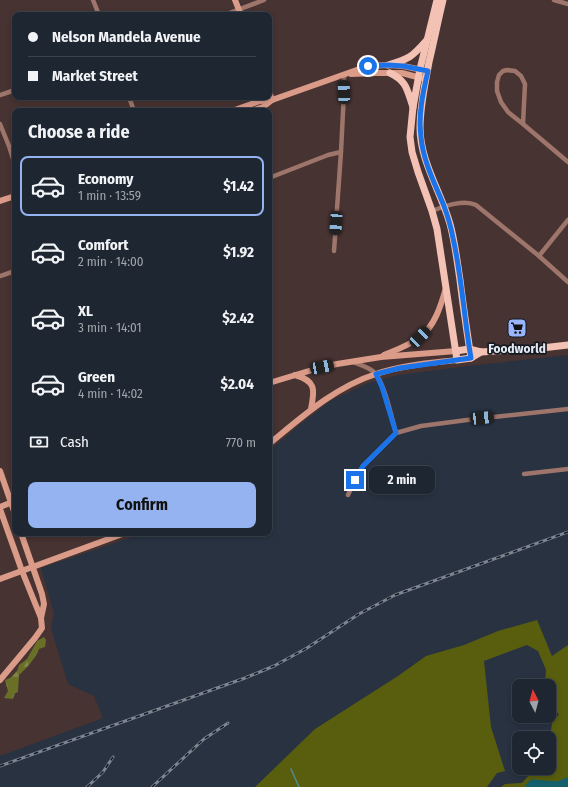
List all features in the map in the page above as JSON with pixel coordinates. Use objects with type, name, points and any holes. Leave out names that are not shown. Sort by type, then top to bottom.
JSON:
[{"type":"main road","points":[[235,0],[240,12]]},
{"type":"main road","points":[[424,70],[427,40],[437,0]]},
{"type":"main road","points":[[443,0],[413,107],[410,137],[412,152],[418,172],[438,229],[458,360]]},
{"type":"main road","points":[[388,65],[406,60],[427,40]]},
{"type":"main road","points":[[240,108],[260,101],[272,100],[368,66],[403,66],[424,70]]},
{"type":"main road","points":[[390,73],[402,80],[413,107]]},
{"type":"main road","points":[[344,74],[402,73],[422,78]]},
{"type":"main road","points":[[422,78],[421,138],[428,165],[450,223],[471,358]]},
{"type":"main road","points":[[260,108],[272,100]]},
{"type":"main road","points":[[0,202],[12,197]]},
{"type":"main road","points":[[381,357],[412,342],[428,330],[438,312],[446,285]]},
{"type":"main road","points":[[272,382],[322,367],[381,357],[469,349],[481,352],[568,345]]},
{"type":"main road","points":[[272,442],[311,409],[344,388],[376,374],[400,368],[471,358],[481,352]]},
{"type":"main road","points":[[293,375],[303,377],[311,383],[314,393],[311,409]]},
{"type":"main road","points":[[0,471],[12,500]]},
{"type":"main road","points":[[12,502],[0,508],[22,571],[42,618]]},
{"type":"main road","points":[[0,680],[42,628],[43,599],[22,536]]},
{"type":"main road","points":[[0,579],[117,536]]},
{"type":"street","points":[[93,0],[98,12]]},
{"type":"street","points":[[240,12],[264,0]]},
{"type":"street","points":[[554,0],[568,4]]},
{"type":"street","points":[[523,124],[525,84],[521,76],[515,72],[507,70],[503,71],[499,75],[496,91],[508,112],[568,162]]},
{"type":"street","points":[[334,251],[341,152],[344,74]]},
{"type":"street","points":[[0,95],[12,91]]},
{"type":"street","points":[[0,124],[12,156]]},
{"type":"street","points":[[272,177],[328,155],[341,152]]},
{"type":"street","points":[[432,211],[444,206],[466,202],[476,205],[539,256],[568,282]]},
{"type":"street","points":[[539,256],[568,220]]},
{"type":"street","points":[[0,276],[12,272]]},
{"type":"street","points":[[353,362],[364,366],[376,374],[382,387],[396,433]]},
{"type":"street","points":[[348,495],[363,466],[396,433],[421,426],[568,409]]},
{"type":"street","points":[[524,474],[568,470]]},
{"type":"shaded area","points":[[0,0],[568,0],[568,355],[398,375],[369,383],[332,400],[299,425],[272,448],[272,108],[12,108],[12,536],[135,536],[41,568],[54,613],[51,628],[68,684],[94,696],[103,718],[0,756]]},
{"type":"green space","points":[[537,620],[552,656],[568,645],[568,787],[501,787],[505,784],[522,783],[530,775],[556,775],[556,731],[551,731],[552,723],[556,723],[556,717],[559,715],[556,711],[556,679],[545,679],[546,670],[538,651],[527,645],[484,661],[491,727],[505,771],[497,773],[487,787],[255,787],[315,729],[398,676],[426,656],[464,645],[498,631]]},
{"type":"green space","points":[[44,637],[46,640],[45,647],[39,649],[33,660],[19,675],[18,692],[15,693],[13,699],[4,698],[8,691],[5,680],[10,678],[17,671],[19,665],[27,659],[37,641]]},
{"type":"waterway","points":[[291,769],[299,787]]},
{"type":"waterway","points":[[530,787],[533,784],[558,786],[568,782]]},
{"type":"railway","points":[[0,766],[245,678],[274,666],[307,648],[359,614],[395,595],[568,532]]},
{"type":"railway","points":[[152,787],[204,739],[228,723]]},
{"type":"railway","points":[[87,787],[103,772],[113,757]]},
{"type":"place","name":"Foodworld","points":[[517,328]]},
{"type":"route","points":[[355,480],[363,466],[382,445],[396,433],[382,387],[376,374],[400,368],[471,358],[450,223],[432,178],[421,138],[420,128],[422,103],[428,71],[403,66],[368,66]]}]
